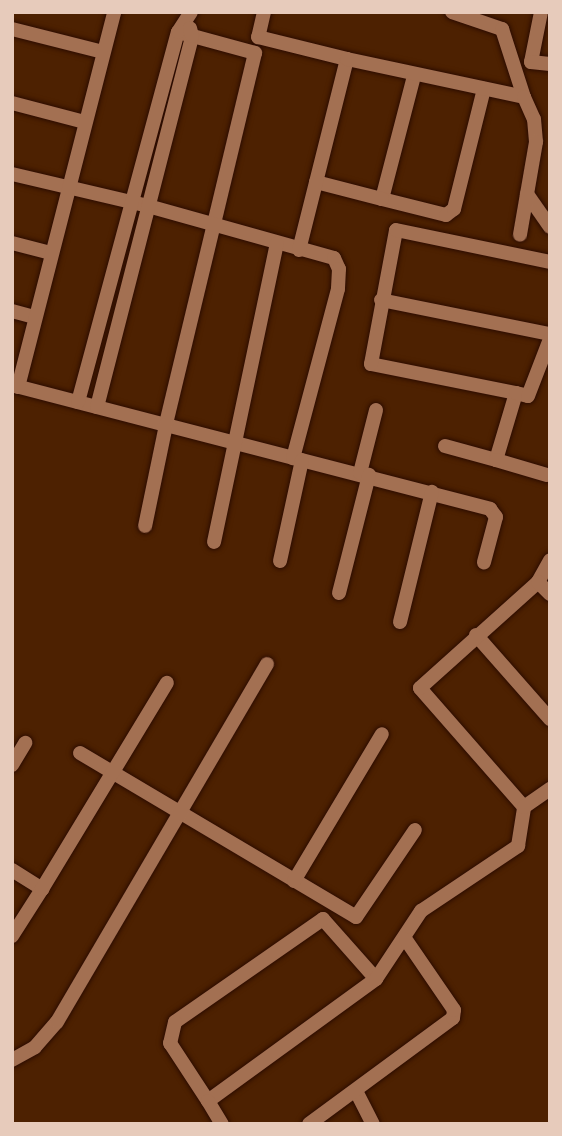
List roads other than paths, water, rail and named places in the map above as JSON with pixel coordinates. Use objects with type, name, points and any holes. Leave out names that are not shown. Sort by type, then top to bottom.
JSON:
[{"type":"street","points":[[114,12],[15,386],[236,444],[364,474],[495,512],[484,562]]},
{"type":"street","points":[[145,526],[166,425],[264,12]]},
{"type":"street","points":[[452,12],[472,15],[496,25],[506,36],[536,131],[520,235]]},
{"type":"street","points":[[541,12],[531,62],[550,64]]},
{"type":"street","points":[[78,402],[129,202],[190,16]]},
{"type":"street","points":[[12,29],[103,52]]},
{"type":"street","points":[[185,34],[255,53]]},
{"type":"street","points":[[97,407],[148,206],[185,34]]},
{"type":"street","points":[[258,37],[414,76],[524,97]]},
{"type":"street","points":[[299,250],[347,59]]},
{"type":"street","points":[[382,199],[414,76]]},
{"type":"street","points":[[316,182],[451,214],[484,89]]},
{"type":"street","points":[[12,103],[85,122]]},
{"type":"street","points":[[12,174],[148,206],[334,258],[339,269],[298,459],[280,561]]},
{"type":"street","points":[[527,194],[550,227]]},
{"type":"street","points":[[550,262],[396,230],[381,300],[372,365],[528,396],[550,339]]},
{"type":"street","points":[[12,243],[51,253]]},
{"type":"street","points":[[214,542],[277,244]]},
{"type":"street","points":[[381,300],[550,334]]},
{"type":"street","points":[[12,311],[34,317]]},
{"type":"street","points":[[496,460],[516,393]]},
{"type":"street","points":[[339,593],[376,410]]},
{"type":"street","points":[[445,446],[547,475]]},
{"type":"street","points":[[400,622],[432,492]]},
{"type":"street","points":[[524,807],[420,693],[422,683],[538,582],[550,560]]},
{"type":"street","points":[[538,582],[550,594]]},
{"type":"street","points":[[476,635],[550,719]]},
{"type":"street","points":[[12,1060],[36,1046],[57,1022],[181,816],[267,664]]},
{"type":"street","points":[[12,936],[167,683]]},
{"type":"street","points":[[294,881],[382,734]]},
{"type":"street","points":[[12,765],[25,743]]},
{"type":"street","points":[[80,753],[112,775],[356,917],[415,830]]},
{"type":"street","points":[[208,1101],[376,979],[406,940],[421,911],[518,846],[524,807],[550,789]]},
{"type":"street","points":[[12,870],[42,889]]},
{"type":"street","points":[[222,1124],[170,1043],[175,1022],[323,919],[376,979]]},
{"type":"street","points":[[309,1124],[453,1018],[454,1010],[406,940]]},
{"type":"street","points":[[356,1091],[373,1124]]}]
